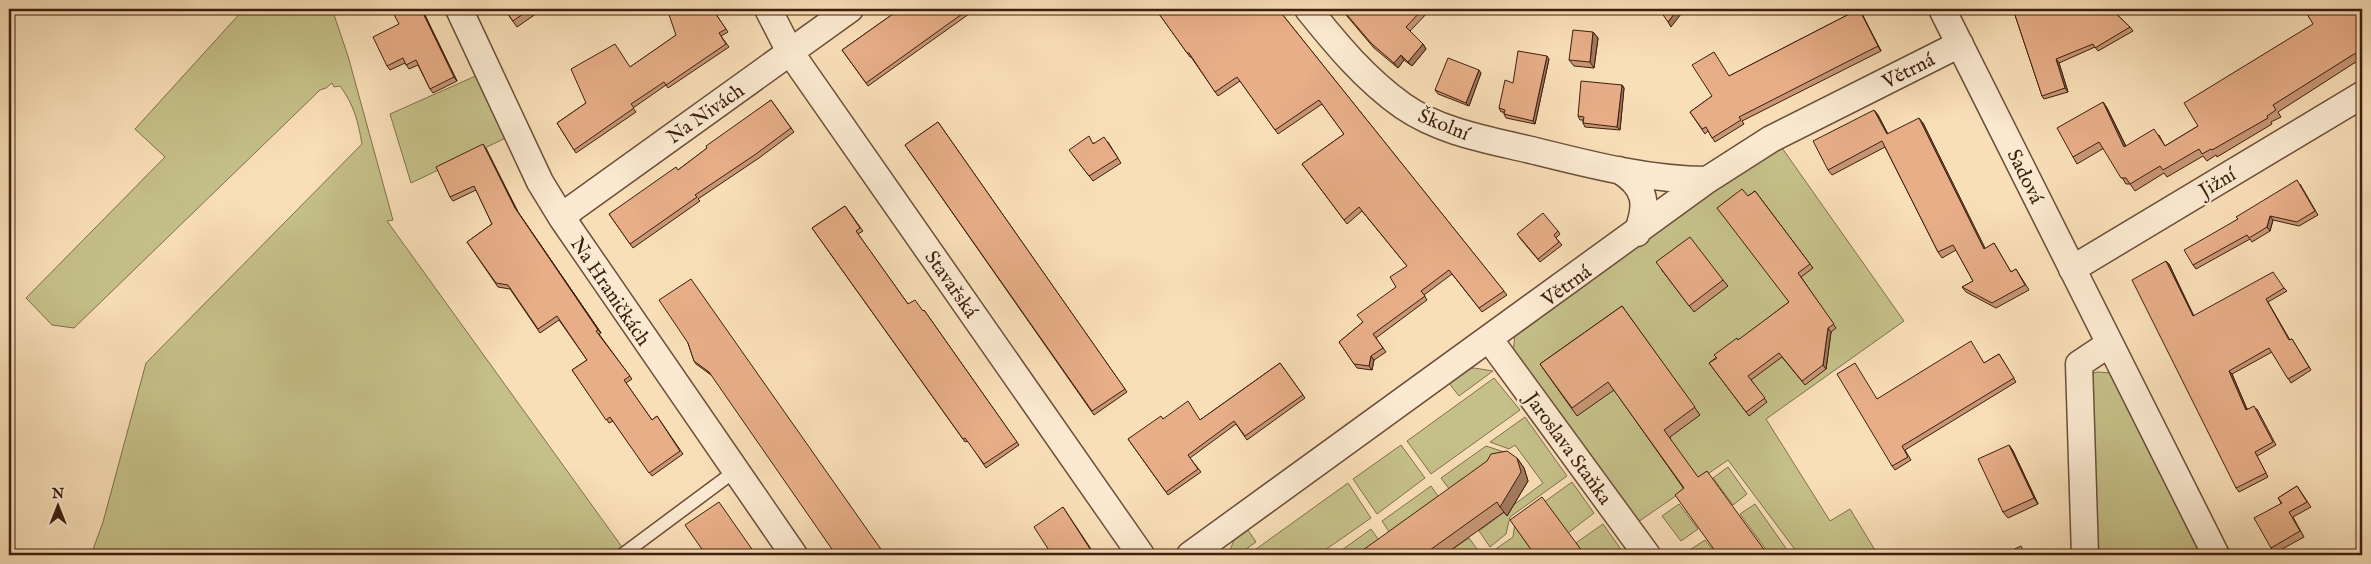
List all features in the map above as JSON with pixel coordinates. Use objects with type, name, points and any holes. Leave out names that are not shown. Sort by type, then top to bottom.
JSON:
[{"type":"street","name":"Na Hraničkách","points":[[459,9],[540,182],[562,218],[794,555]]},
{"type":"street","name":"Stavařská","points":[[768,9],[790,52],[1141,555]]},
{"type":"street","name":"Na Nivách","points":[[562,218],[577,205],[850,9]]},
{"type":"street","name":"Školní","points":[[1308,9],[1348,59],[1366,77],[1404,106],[1424,118],[1464,134],[1619,170],[1683,180],[1708,180]]},
{"type":"street","name":"Sadová","points":[[1942,9],[2216,555]]},
{"type":"street","name":"Větrná","points":[[1198,553],[1708,180],[1771,139],[1960,44]]},
{"type":"street","name":"Jižní","points":[[2072,269],[2362,95]]},
{"type":"street","name":"Školní","points":[[1619,170],[1636,182],[1643,198],[1643,216],[1637,233]]},
{"type":"street","name":"Jaroslava Staňka","points":[[1490,340],[1647,555]]},
{"type":"street","points":[[2085,555],[2080,364],[2110,344]]},
{"type":"lane","points":[[624,555],[735,471]]},
{"type":"shaded area","points":[[244,9],[332,9],[348,56],[393,220],[387,221],[622,547],[616,552],[620,549],[624,555],[91,555],[103,522],[146,363],[362,144],[357,121],[349,100],[340,86],[334,87],[332,83],[320,90],[74,328],[52,325],[26,298],[165,157],[135,129]]},
{"type":"shaded area","points":[[480,74],[510,136],[411,183],[390,114]]},
{"type":"shaded area","points":[[1775,138],[1904,321],[1766,419],[1830,521],[1850,509],[1878,555],[1799,555],[1728,460],[1638,522],[1513,354],[1515,333]]},
{"type":"shaded area","points":[[1474,368],[1493,371],[1459,396],[1448,382],[1465,370]]},
{"type":"shaded area","points":[[2097,372],[2112,373],[2202,555],[2093,555],[2090,374]]},
{"type":"shaded area","points":[[1494,378],[1520,410],[1431,474],[1407,441]]},
{"type":"shaded area","points":[[1525,417],[1567,476],[1510,517],[1506,534],[1490,547],[1479,531],[1543,483],[1515,445],[1509,449],[1490,442]]},
{"type":"shaded area","points":[[1401,445],[1425,478],[1377,514],[1353,479]]},
{"type":"shaded area","points":[[1486,446],[1504,452],[1456,498],[1441,478]]},
{"type":"shaded area","points":[[1728,467],[1747,494],[1733,505],[1713,478]]},
{"type":"shaded area","points":[[1572,482],[1594,513],[1568,533],[1518,531],[1535,555],[1496,555],[1493,551],[1513,537],[1515,523]]},
{"type":"shaded area","points":[[1348,483],[1371,518],[1318,555],[1250,555],[1252,552]]},
{"type":"shaded area","points":[[1431,486],[1445,506],[1395,541],[1382,521]]},
{"type":"shaded area","points":[[1679,504],[1698,529],[1681,541],[1662,516]]},
{"type":"shaded area","points":[[1755,504],[1789,555],[1770,555],[1740,514]]},
{"type":"shaded area","points":[[1603,524],[1625,555],[1584,555],[1576,543]]},
{"type":"shaded area","points":[[1246,527],[1256,542],[1238,555],[1228,555],[1236,535]]},
{"type":"shaded area","points":[[1371,529],[1385,549],[1376,555],[1335,555]]},
{"type":"shaded area","points":[[1469,538],[1480,553],[1477,555],[1444,555]]},
{"type":"shaded area","points":[[1705,540],[1717,555],[1691,555],[1688,551]]},
{"type":"building","points":[[391,9],[421,9],[454,77],[430,89],[416,60],[406,65],[403,58],[387,66],[373,37],[399,24]]},
{"type":"building","points":[[504,9],[530,9],[513,21]]},
{"type":"building","points":[[667,9],[702,9],[705,15],[713,10],[726,29],[719,33],[726,44],[666,85],[664,82],[631,104],[634,108],[574,150],[557,123],[586,103],[571,69],[615,44],[630,67],[676,35]]},
{"type":"building","points":[[900,9],[969,9],[866,83],[842,50]]},
{"type":"building","points":[[1160,9],[1278,9],[1504,291],[1479,308],[1449,270],[1421,291],[1425,296],[1373,334],[1383,348],[1371,356],[1369,366],[1354,364],[1339,342],[1363,322],[1357,315],[1396,287],[1390,277],[1407,266],[1359,207],[1344,220],[1302,164],[1344,134],[1319,100],[1275,130],[1237,77],[1215,92],[1189,53],[1187,53],[1157,11]]},
{"type":"building","points":[[1342,9],[1388,9],[1392,14],[1397,9],[1423,9],[1406,27],[1423,44],[1408,62],[1401,55],[1394,63],[1371,43]]},
{"type":"building","points":[[1659,9],[1678,9],[1668,22]]},
{"type":"building","points":[[1859,9],[1878,46],[1739,117],[1741,120],[1712,138],[1706,127],[1702,129],[1690,112],[1712,96],[1692,65],[1714,52],[1729,76]]},
{"type":"building","points":[[2013,9],[2111,9],[2130,27],[2095,48],[2093,44],[2056,59],[2065,88],[2042,96]]},
{"type":"building","points":[[2304,9],[2326,13],[2333,9],[2362,9],[2362,49],[2273,105],[2276,110],[2267,116],[2268,118],[2212,150],[2202,154],[2199,149],[2163,170],[2160,166],[2130,184],[2126,178],[2121,178],[2099,142],[2073,157],[2057,128],[2103,102],[2124,147],[2154,129],[2165,146],[2198,126],[2184,103],[2313,24]]},
{"type":"building","points":[[1573,30],[1593,32],[1590,62],[1569,60]]},
{"type":"building","points":[[1518,51],[1547,56],[1533,121],[1504,114],[1505,110],[1499,108],[1505,80],[1513,83]]},
{"type":"building","points":[[1448,58],[1479,70],[1466,103],[1435,90]]},
{"type":"building","points":[[1581,81],[1622,85],[1617,127],[1583,123],[1584,117],[1578,116]]},
{"type":"building","points":[[771,100],[791,128],[695,195],[697,197],[630,244],[609,214],[676,167],[678,170],[707,148],[706,146]]},
{"type":"building","points":[[1874,110],[1887,134],[1919,118],[1984,249],[1994,243],[2011,272],[2016,269],[2025,285],[1992,303],[1962,287],[1973,281],[1953,245],[1938,252],[1882,141],[1828,170],[1813,141]]},
{"type":"building","points":[[938,122],[1125,389],[1092,411],[905,145]]},
{"type":"building","points":[[1089,136],[1093,144],[1104,137],[1118,158],[1089,176],[1069,150]]},
{"type":"building","points":[[483,144],[515,208],[598,330],[596,331],[630,376],[624,380],[652,420],[657,416],[680,451],[649,473],[610,417],[606,420],[572,370],[587,360],[557,316],[538,329],[508,285],[496,283],[467,242],[492,224],[474,186],[450,197],[436,167]]},
{"type":"building","points":[[2297,180],[2315,211],[2297,222],[2270,216],[2267,227],[2249,238],[2247,235],[2193,265],[2184,250],[2238,219],[2236,217]]},
{"type":"building","points":[[1742,189],[1748,196],[1755,191],[1810,264],[1798,273],[1834,324],[1828,328],[1823,365],[1802,381],[1779,353],[1748,376],[1765,398],[1746,412],[1709,363],[1717,358],[1714,355],[1737,338],[1738,340],[1789,302],[1717,208]]},
{"type":"building","points":[[845,206],[860,228],[856,231],[908,304],[915,300],[924,310],[1017,442],[984,464],[965,438],[963,439],[812,228]]},
{"type":"building","points":[[1543,213],[1558,231],[1554,235],[1559,242],[1538,259],[1517,234]]},
{"type":"building","points":[[1690,237],[1723,280],[1689,306],[1656,262]]},
{"type":"building","points":[[2166,261],[2193,316],[2273,272],[2284,288],[2266,299],[2289,340],[2292,339],[2309,367],[2288,379],[2269,348],[2229,371],[2246,410],[2254,406],[2273,442],[2255,452],[2266,473],[2236,488],[2132,280]]},
{"type":"building","points":[[691,279],[885,555],[836,555],[709,372],[694,361],[688,343],[659,300]]},
{"type":"building","points":[[1622,306],[1695,407],[1664,430],[1698,477],[1707,471],[1768,555],[1718,555],[1675,495],[1684,488],[1608,382],[1572,408],[1540,364]]},
{"type":"building","points":[[1971,341],[1984,363],[1999,354],[2014,378],[1902,446],[1908,457],[1892,466],[1837,374],[1855,363],[1877,399]]},
{"type":"building","points":[[1280,363],[1303,395],[1245,436],[1234,421],[1188,455],[1198,469],[1166,492],[1128,439],[1161,416],[1163,419],[1188,401],[1200,420]]},
{"type":"building","points":[[2009,445],[2034,498],[2003,512],[1978,459]]},
{"type":"building","points":[[1507,451],[1517,458],[1521,472],[1500,507],[1497,502],[1423,555],[1356,555],[1487,461],[1491,454]]},
{"type":"building","points":[[2297,486],[2307,502],[2289,512],[2300,531],[2271,548],[2254,518],[2282,503],[2278,498]]},
{"type":"building","points":[[1542,497],[1585,555],[1535,555],[1510,520]]},
{"type":"building","points":[[719,502],[756,555],[706,555],[685,525]]},
{"type":"building","points":[[1063,507],[1092,552],[1087,555],[1052,555],[1034,527]]},
{"type":"building","points":[[2021,546],[2025,555],[2002,555]]}]
